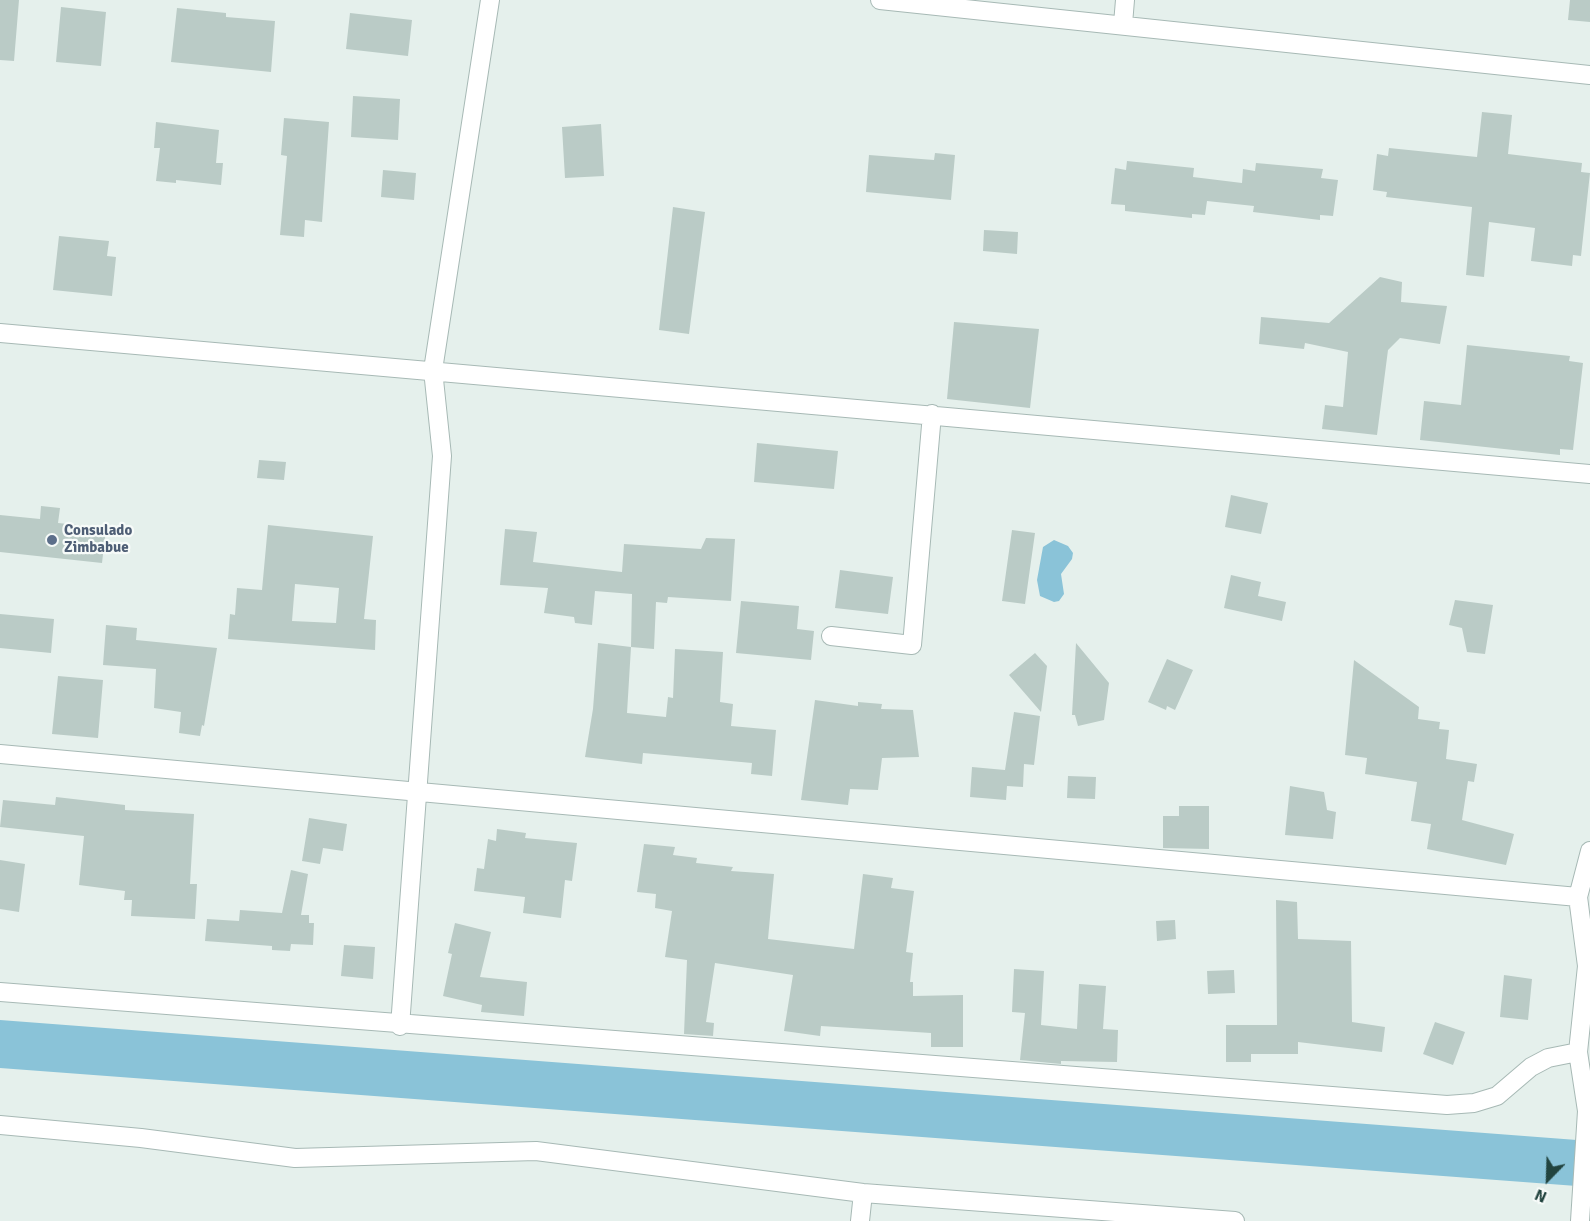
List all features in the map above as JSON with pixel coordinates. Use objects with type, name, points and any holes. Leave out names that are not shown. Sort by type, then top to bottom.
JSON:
[{"type":"street","points":[[400,1026],[442,456],[433,370],[490,0]]},
{"type":"street","points":[[880,0],[1590,75]]},
{"type":"street","points":[[1123,24],[1125,0]]},
{"type":"street","points":[[0,333],[1590,474]]},
{"type":"street","points":[[831,636],[912,645],[932,414]]},
{"type":"street","points":[[0,754],[1578,897]]},
{"type":"street","points":[[1580,1217],[1587,1111],[1578,1052],[1587,966],[1578,897],[1590,850]]},
{"type":"street","points":[[0,992],[400,1026],[1447,1105],[1474,1103],[1497,1096],[1531,1067],[1548,1058],[1578,1052]]},
{"type":"street","points":[[0,1125],[141,1138],[295,1158],[536,1151],[863,1192],[1150,1219],[1235,1221]]},
{"type":"street","points":[[860,1221],[863,1192]]},
{"type":"water","points":[[1054,540],[1068,546],[1073,553],[1072,559],[1061,574],[1064,594],[1059,601],[1054,602],[1040,596],[1037,580],[1043,547]]},
{"type":"water","points":[[0,1020],[1590,1141],[1590,1187],[0,1068]]},
{"type":"building","points":[[0,0],[19,0],[14,61],[0,60]]},
{"type":"building","points":[[1570,0],[1590,0],[1590,22],[1568,20]]},
{"type":"building","points":[[61,7],[106,12],[101,66],[56,62]]},
{"type":"building","points":[[177,8],[226,13],[226,17],[275,21],[271,72],[171,62]]},
{"type":"building","points":[[350,13],[412,20],[408,56],[346,49]]},
{"type":"building","points":[[353,96],[400,99],[398,140],[351,137]]},
{"type":"building","points":[[1482,112],[1512,115],[1508,154],[1582,163],[1581,172],[1590,173],[1581,256],[1573,255],[1572,266],[1531,261],[1535,228],[1489,222],[1484,277],[1466,275],[1472,207],[1386,197],[1387,192],[1373,190],[1377,154],[1388,156],[1389,148],[1477,157]]},
{"type":"building","points":[[284,118],[329,122],[322,222],[305,220],[304,237],[280,235],[287,156],[281,155]]},
{"type":"building","points":[[156,122],[219,130],[216,163],[223,163],[221,185],[176,180],[176,183],[156,181],[160,148],[154,148]]},
{"type":"building","points":[[601,124],[604,176],[565,178],[562,127]]},
{"type":"building","points":[[935,153],[955,155],[951,200],[866,192],[869,155],[934,160]]},
{"type":"building","points":[[1127,161],[1194,168],[1193,177],[1242,183],[1243,169],[1255,171],[1256,163],[1323,169],[1321,178],[1338,180],[1333,216],[1320,215],[1320,220],[1253,212],[1254,206],[1207,201],[1205,215],[1192,214],[1192,218],[1125,211],[1125,205],[1111,204],[1115,168],[1126,170]]},
{"type":"building","points":[[383,170],[416,173],[414,200],[381,197]]},
{"type":"building","points":[[673,207],[705,212],[689,334],[659,330]]},
{"type":"building","points":[[984,230],[1018,232],[1017,254],[983,251]]},
{"type":"building","points":[[59,236],[109,241],[107,256],[116,257],[112,296],[53,290]]},
{"type":"building","points":[[1380,277],[1402,282],[1401,302],[1447,306],[1440,344],[1400,338],[1388,350],[1377,435],[1322,429],[1325,405],[1343,407],[1348,352],[1305,343],[1304,349],[1259,344],[1261,317],[1329,323]]},
{"type":"building","points":[[954,322],[1039,329],[1030,408],[947,399]]},
{"type":"building","points":[[1467,345],[1570,356],[1569,361],[1583,363],[1573,450],[1560,449],[1560,455],[1420,440],[1424,401],[1461,405]]},
{"type":"building","points":[[757,443],[838,451],[834,489],[754,482]]},
{"type":"building","points":[[259,460],[286,462],[284,480],[257,478]]},
{"type":"building","points":[[1231,495],[1268,503],[1261,534],[1225,527]]},
{"type":"building","name":"Consulado Zimbabue","points":[[41,506],[60,508],[58,523],[106,528],[102,563],[0,552],[0,515],[40,519]]},
{"type":"building","points":[[268,525],[373,536],[364,619],[376,620],[375,650],[228,639],[230,614],[235,615],[237,588],[262,590]],"holes":[[[295,584],[339,588],[336,623],[292,621]]]},
{"type":"building","points":[[505,529],[537,532],[533,562],[622,572],[624,544],[701,549],[706,538],[735,539],[731,601],[668,597],[667,603],[656,602],[654,649],[631,647],[632,594],[595,591],[592,625],[575,623],[574,617],[544,613],[548,588],[500,585]]},
{"type":"building","points":[[1012,530],[1035,533],[1025,604],[1002,601]]},
{"type":"building","points":[[840,570],[893,577],[888,614],[835,608]]},
{"type":"building","points":[[1231,575],[1261,582],[1258,596],[1286,602],[1282,621],[1224,608]]},
{"type":"building","points":[[1455,600],[1493,605],[1485,654],[1467,652],[1462,628],[1449,625]]},
{"type":"building","points":[[741,601],[799,606],[797,629],[814,631],[811,660],[736,653]]},
{"type":"building","points":[[0,614],[54,619],[51,653],[0,648]]},
{"type":"building","points":[[106,625],[137,628],[136,640],[217,648],[204,726],[202,725],[200,736],[179,733],[181,712],[154,708],[156,669],[103,665]]},
{"type":"building","points":[[598,643],[631,647],[627,713],[666,717],[668,697],[673,698],[675,649],[723,652],[720,702],[733,704],[731,726],[776,730],[772,776],[751,774],[752,763],[643,753],[642,764],[585,757],[593,709]]},
{"type":"building","points":[[1076,643],[1109,683],[1104,720],[1078,726],[1075,715],[1072,715]]},
{"type":"building","points":[[1035,653],[1047,666],[1041,712],[1009,675]]},
{"type":"building","points":[[1167,659],[1193,670],[1175,710],[1167,706],[1166,710],[1148,702]]},
{"type":"building","points":[[1354,660],[1419,707],[1418,719],[1440,722],[1439,729],[1449,730],[1446,759],[1477,764],[1474,782],[1468,781],[1462,820],[1514,834],[1506,865],[1427,849],[1431,824],[1411,821],[1417,782],[1365,774],[1367,758],[1345,755]]},
{"type":"building","points":[[58,676],[103,680],[98,738],[52,734]]},
{"type":"building","points":[[815,700],[858,706],[858,702],[882,704],[881,709],[913,710],[919,757],[882,758],[878,790],[850,789],[848,805],[801,800]]},
{"type":"building","points":[[1014,712],[1040,716],[1034,765],[1024,764],[1023,787],[1007,786],[1006,800],[970,797],[972,767],[1005,770]]},
{"type":"building","points":[[1068,776],[1096,777],[1095,799],[1067,798]]},
{"type":"building","points":[[1290,786],[1324,792],[1327,810],[1336,812],[1333,839],[1285,835]]},
{"type":"building","points":[[56,797],[125,805],[125,810],[194,814],[190,884],[197,884],[195,919],[131,916],[132,900],[124,900],[125,891],[79,885],[84,836],[0,827],[3,800],[55,805]]},
{"type":"building","points":[[1179,806],[1209,806],[1209,849],[1163,848],[1163,816],[1179,816]]},
{"type":"building","points":[[309,818],[347,824],[343,851],[323,848],[320,864],[302,861]]},
{"type":"building","points":[[497,829],[526,833],[525,838],[577,843],[572,881],[565,880],[561,918],[523,913],[525,897],[474,891],[477,868],[484,869],[488,839],[496,841]]},
{"type":"building","points":[[644,844],[675,847],[673,855],[697,858],[696,863],[733,867],[731,871],[774,874],[768,939],[854,949],[863,874],[893,878],[891,888],[914,891],[906,952],[913,953],[910,982],[913,982],[913,996],[963,995],[963,1047],[931,1047],[931,1033],[821,1026],[820,1036],[784,1031],[793,975],[715,963],[706,1022],[714,1023],[713,1036],[684,1034],[687,960],[665,957],[672,911],[655,908],[656,894],[637,892]]},
{"type":"building","points":[[0,860],[25,864],[19,912],[0,909]]},
{"type":"building","points":[[291,870],[308,874],[301,915],[309,915],[309,923],[314,923],[313,945],[291,944],[290,951],[272,950],[272,946],[205,941],[207,919],[239,921],[240,910],[282,913]]},
{"type":"building","points":[[1276,900],[1297,902],[1298,939],[1351,941],[1352,1022],[1385,1027],[1382,1052],[1298,1042],[1298,1054],[1251,1054],[1251,1062],[1226,1062],[1226,1025],[1277,1025]]},
{"type":"building","points":[[1175,920],[1176,939],[1157,941],[1156,921]]},
{"type":"building","points":[[455,923],[491,932],[480,977],[527,982],[524,1016],[481,1012],[482,1005],[443,996],[452,954],[448,953]]},
{"type":"building","points":[[344,945],[375,947],[373,979],[341,976]]},
{"type":"building","points":[[1014,969],[1044,971],[1041,1025],[1077,1029],[1079,984],[1106,986],[1103,1029],[1118,1030],[1117,1062],[1061,1061],[1061,1064],[1020,1060],[1025,1013],[1012,1012]]},
{"type":"building","points":[[1234,970],[1235,993],[1208,994],[1207,971]]},
{"type":"building","points":[[1504,975],[1532,979],[1528,1020],[1500,1017]]},
{"type":"building","points":[[1435,1022],[1465,1032],[1453,1065],[1423,1054]]},
{"type":"place","name":"Consulado Zimbabue","points":[[52,540]]}]
